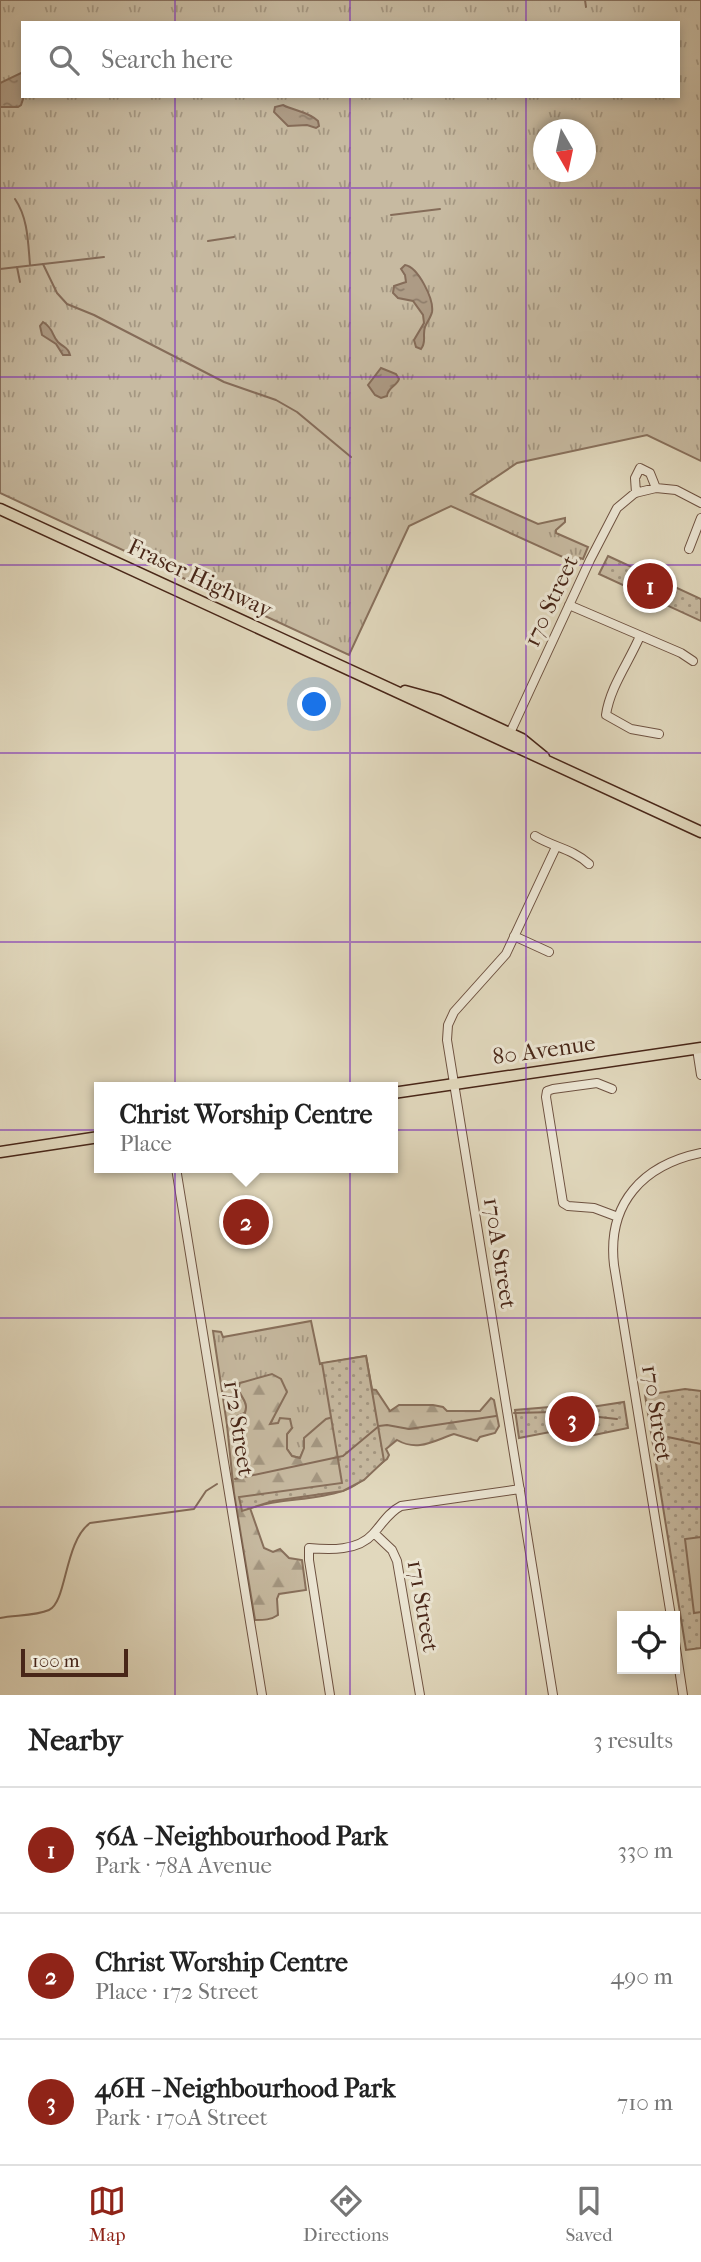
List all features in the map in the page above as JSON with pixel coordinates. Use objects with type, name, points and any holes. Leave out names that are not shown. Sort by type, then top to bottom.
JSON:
[{"type":"main road","name":"Fraser Highway","points":[[0,509],[701,832]]},
{"type":"main road","name":"Fraser Highway","points":[[382,685],[438,700],[510,733],[522,739],[555,766]]},
{"type":"main road","points":[[441,713],[447,710],[477,718]]},
{"type":"main road","name":"80 Avenue","points":[[398,1092],[699,1048]]},
{"type":"main road","points":[[0,1152],[94,1138]]},
{"type":"street","name":"170 Street","points":[[510,733],[617,508],[636,493],[635,478],[640,468],[650,473],[656,488]]},
{"type":"street","points":[[636,493],[656,488],[676,490],[701,503]]},
{"type":"street","points":[[689,549],[701,518]]},
{"type":"street","points":[[569,605],[681,653],[693,661]]},
{"type":"street","points":[[640,636],[615,686],[606,715],[631,729],[659,734]]},
{"type":"street","points":[[535,836],[589,863]]},
{"type":"street","name":"170A Street","points":[[553,1695],[447,1040],[452,1017],[461,1003],[504,957],[556,847]]},
{"type":"street","points":[[514,936],[549,952]]},
{"type":"street","points":[[699,1048],[701,1075]]},
{"type":"street","points":[[612,1089],[597,1083],[553,1089],[546,1093],[546,1104],[563,1203],[568,1206],[594,1208],[618,1217]]},
{"type":"street","name":"170 Street","points":[[670,1611],[614,1265],[613,1242],[623,1205],[639,1183],[652,1171],[675,1160],[701,1153]]},
{"type":"street","name":"172 Street","points":[[177,1173],[262,1695]]},
{"type":"street","points":[[330,1695],[308,1558],[309,1548],[326,1549],[365,1542],[394,1511],[404,1506],[520,1489]]},
{"type":"street","name":"171 Street","points":[[374,1533],[392,1550],[397,1561],[420,1695]]},
{"type":"street","points":[[680,1674],[683,1695]]},
{"type":"green space","points":[[0,0],[701,0],[701,461],[647,435],[517,463],[471,494],[538,524],[565,518],[556,533],[588,547],[578,564],[451,506],[409,526],[349,655],[0,493]]},
{"type":"green space","points":[[608,556],[701,599],[701,621],[599,574]]},
{"type":"green space","points":[[311,1321],[320,1364],[366,1356],[372,1389],[369,1389],[370,1417],[334,1419],[319,1426],[300,1458],[292,1456],[287,1449],[287,1434],[292,1428],[279,1423],[270,1425],[278,1406],[259,1380],[240,1383],[239,1391],[246,1404],[245,1413],[230,1419],[227,1425],[213,1331],[221,1332],[223,1337]]},
{"type":"green space","points":[[366,1356],[384,1461],[364,1480],[343,1491],[273,1501],[242,1511],[239,1497],[342,1483],[322,1363]]},
{"type":"green space","points":[[272,1374],[281,1379],[287,1392],[270,1424],[278,1423],[280,1418],[290,1419],[292,1428],[287,1434],[287,1449],[292,1456],[300,1458],[304,1438],[326,1419],[337,1416],[369,1389],[376,1390],[390,1411],[399,1405],[433,1405],[443,1407],[447,1411],[480,1411],[491,1398],[494,1400],[499,1426],[495,1433],[480,1437],[477,1441],[454,1434],[419,1445],[397,1440],[386,1449],[389,1455],[387,1459],[348,1489],[250,1508],[264,1548],[273,1552],[280,1549],[289,1558],[302,1560],[306,1590],[279,1594],[278,1615],[270,1619],[255,1620],[234,1493],[227,1425],[230,1419],[245,1413],[246,1404],[239,1391],[240,1383]]},
{"type":"green space","points":[[685,1389],[701,1391],[701,1648],[686,1650],[645,1395]]},
{"type":"green space","points":[[624,1402],[628,1428],[563,1438],[550,1432],[519,1438],[515,1410],[562,1406],[585,1408]]},
{"type":"green space","points":[[701,1537],[701,1612],[694,1613],[685,1539]]},
{"type":"water","points":[[21,73],[21,98],[23,98],[21,105],[0,107],[0,83]]},
{"type":"water","points":[[283,105],[310,116],[318,121],[319,126],[288,126],[274,112],[275,107]]},
{"type":"water","points":[[405,265],[420,277],[432,306],[421,349],[416,347],[414,340],[424,323],[423,315],[413,301],[398,298],[393,293],[394,286],[406,282],[401,269]]},
{"type":"water","points":[[43,322],[70,355],[63,355],[56,344],[42,335],[40,326]]},
{"type":"water","points":[[381,368],[396,374],[399,379],[387,396],[381,398],[375,395],[368,385]]},
{"type":"waterway","points":[[585,0],[586,7]]},
{"type":"waterway","points":[[15,199],[25,222],[30,265]]},
{"type":"waterway","points":[[391,215],[440,209]]},
{"type":"waterway","points":[[208,241],[234,237]]},
{"type":"waterway","points":[[0,269],[104,257]]},
{"type":"waterway","points":[[43,264],[57,293],[67,304],[94,315],[224,382],[276,400],[297,412],[351,457]]},
{"type":"waterway","points":[[17,267],[20,282]]},
{"type":"waterway","points":[[514,1413],[553,1412],[617,1419]]},
{"type":"waterway","points":[[235,1479],[343,1456],[379,1426],[409,1429],[496,1416]]},
{"type":"waterway","points":[[663,1436],[701,1444]]},
{"type":"waterway","points":[[0,1618],[43,1612],[55,1605],[75,1543],[90,1523],[194,1509],[206,1491],[217,1484]]},
{"type":"place","name":"56A - Neighbourhood Park","points":[[650,586]]},
{"type":"place","name":"Christ Worship Centre","points":[[246,1222]]},
{"type":"place","name":"46H - Neighbourhood Park","points":[[572,1419]]}]
